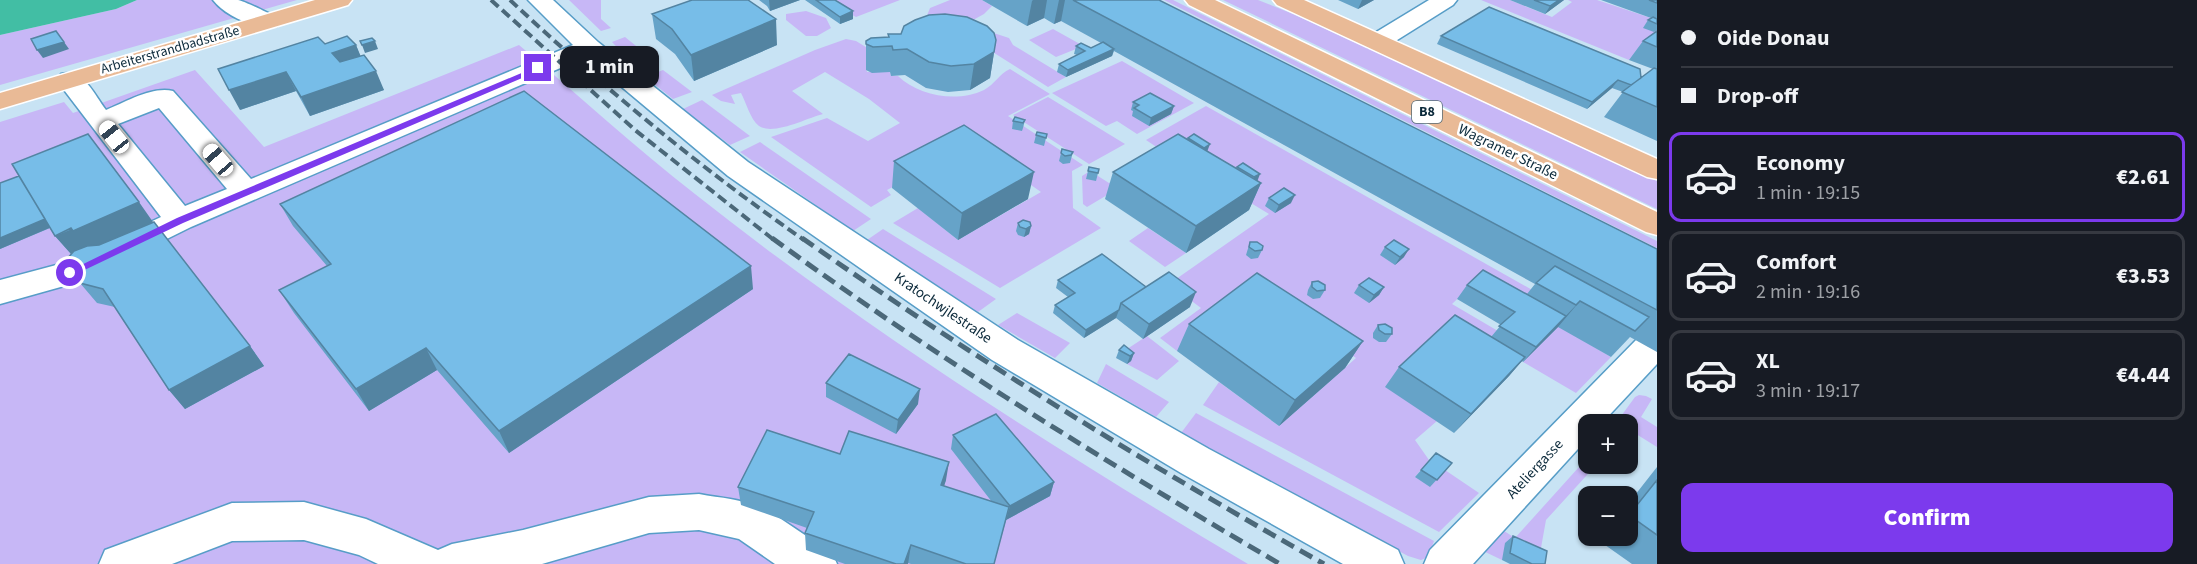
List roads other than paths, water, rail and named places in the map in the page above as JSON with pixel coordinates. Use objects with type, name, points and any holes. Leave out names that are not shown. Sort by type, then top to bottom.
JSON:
[{"type":"main road","name":"Arbeiterstrandbadstraße","points":[[0,101],[70,80],[264,11],[340,0]]},
{"type":"main road","name":"Wagramer Straße","points":[[1197,0],[1657,225]]},
{"type":"main road","points":[[1285,0],[1657,170]]},
{"type":"street","points":[[225,0],[237,9],[264,11]]},
{"type":"street","name":"Kratochwjlestraße","points":[[540,0],[589,47],[738,169],[1005,350],[1195,461],[1383,564]]},
{"type":"street","points":[[1377,42],[1445,0]]},
{"type":"street","points":[[0,292],[70,273],[180,220],[589,47]]},
{"type":"street","points":[[70,80],[180,220]]},
{"type":"street","points":[[101,121],[164,98],[246,192]]},
{"type":"street","name":"Ateliergasse","points":[[1445,564],[1650,348]]},
{"type":"street","points":[[452,564],[523,550],[649,515],[699,512],[749,522],[800,557],[816,564]]},
{"type":"street","points":[[120,564],[232,522],[304,521],[366,538],[423,564]]},
{"type":"railway","points":[[491,0],[635,130],[774,240]]},
{"type":"railway","points":[[510,0],[652,125],[804,240]]},
{"type":"railway","points":[[772,238],[958,367],[1150,487],[1280,564]]},
{"type":"railway","points":[[802,238],[929,325],[1059,407],[1324,564]]}]
